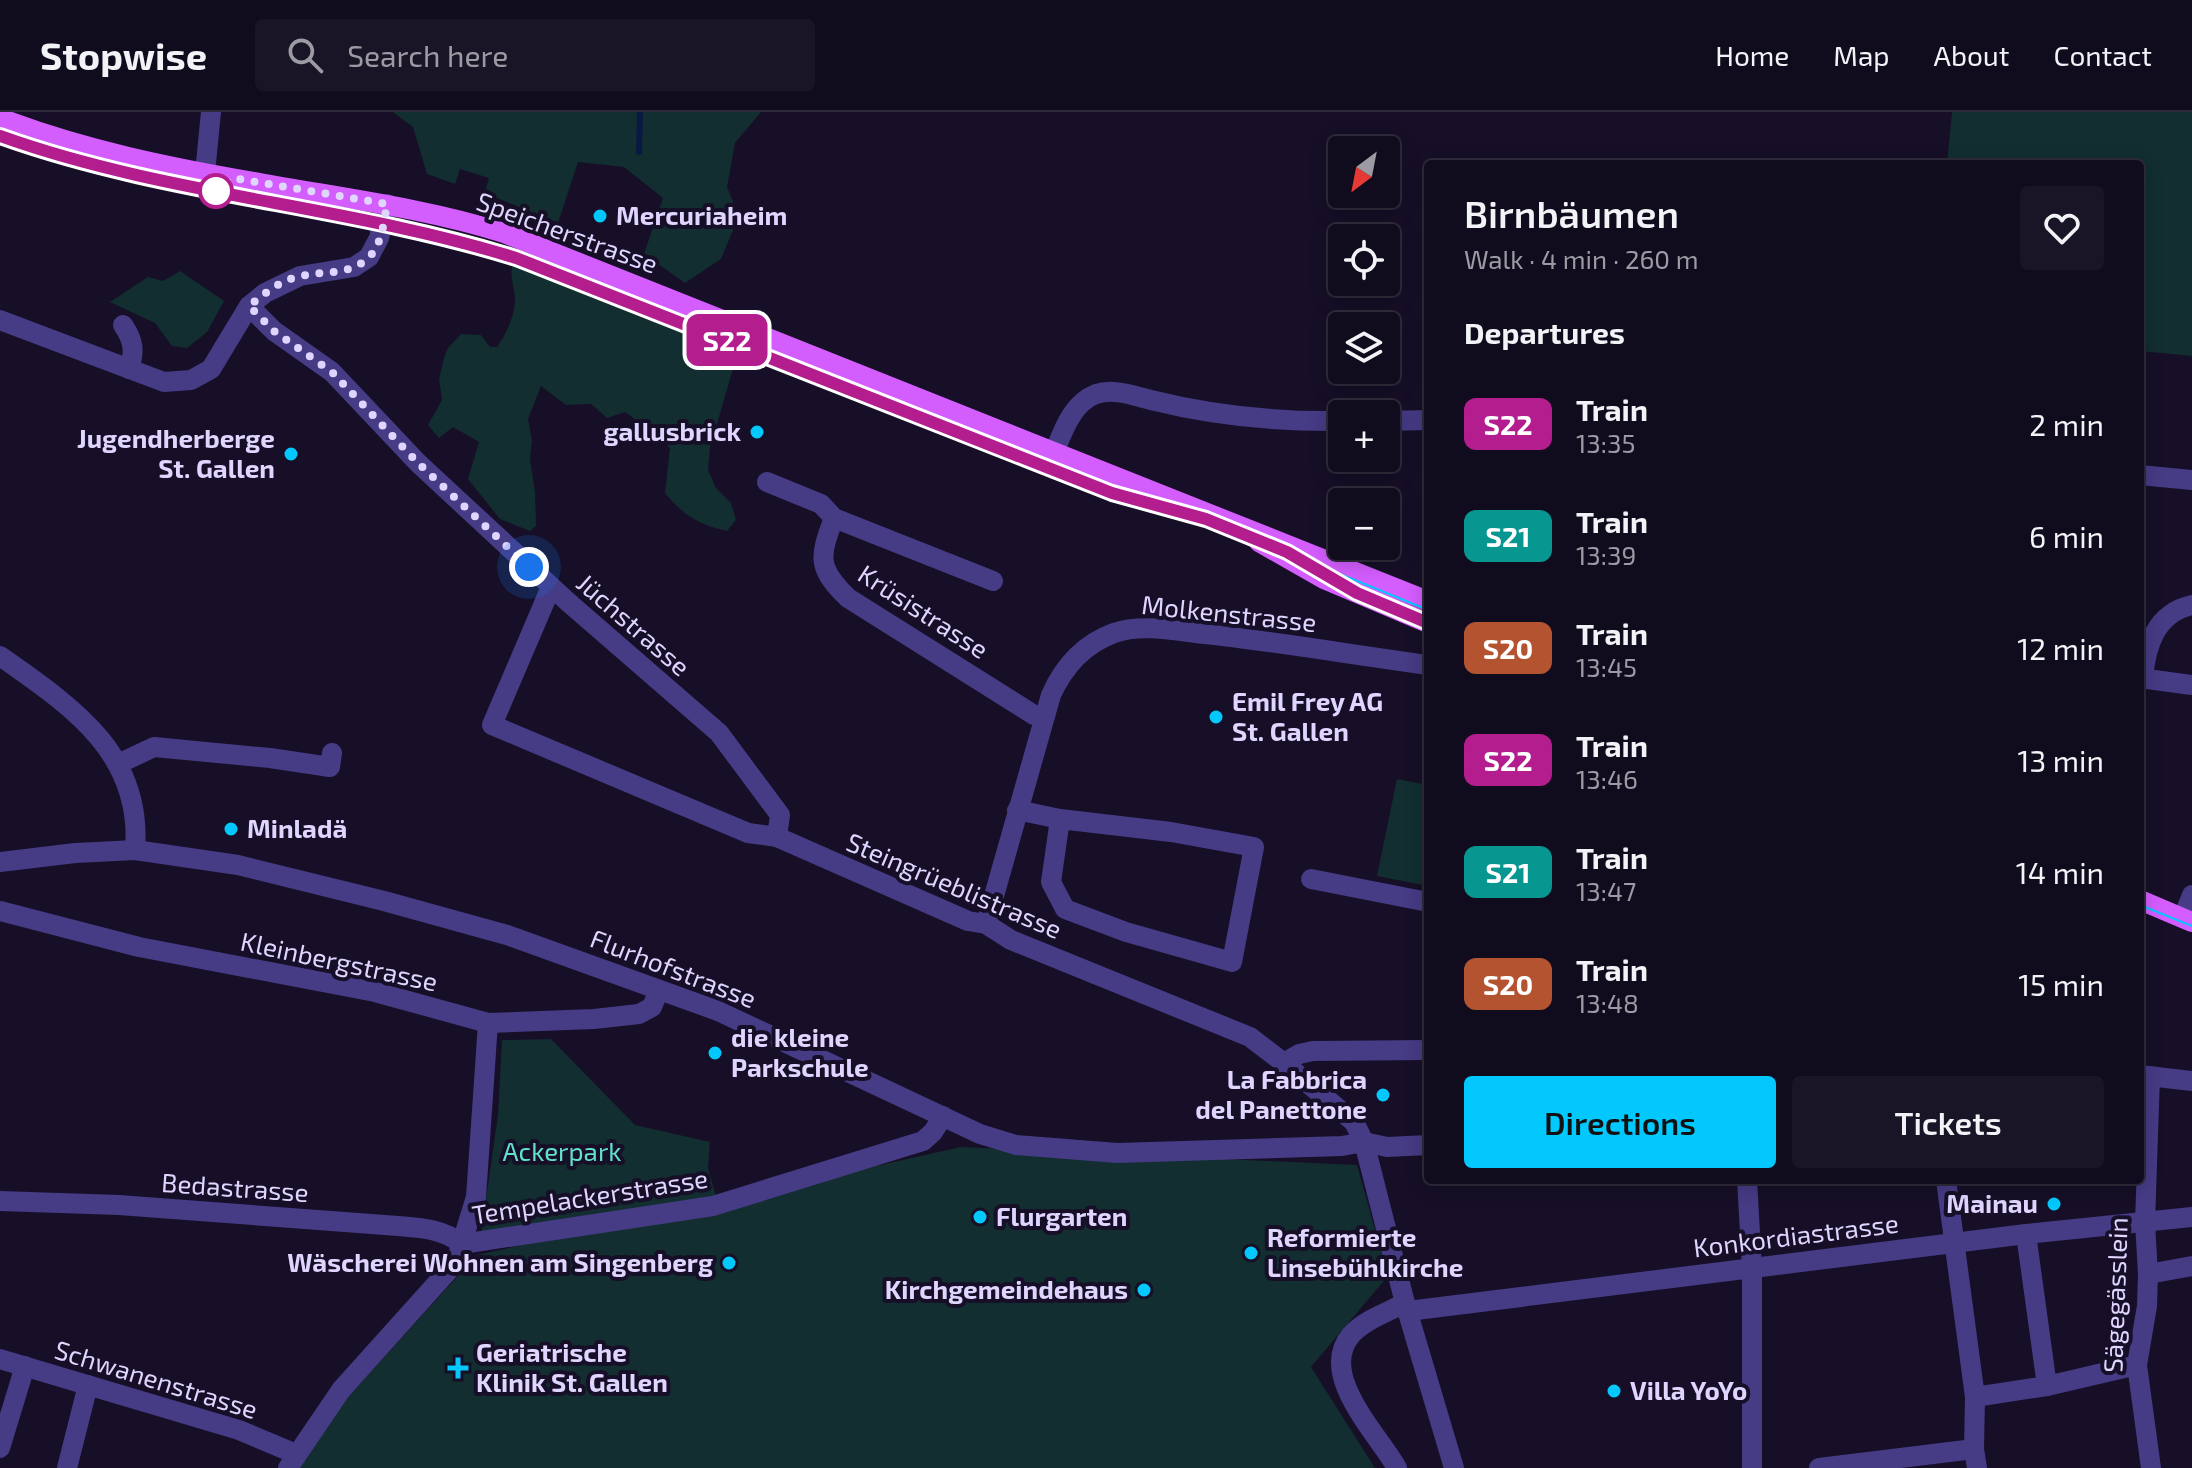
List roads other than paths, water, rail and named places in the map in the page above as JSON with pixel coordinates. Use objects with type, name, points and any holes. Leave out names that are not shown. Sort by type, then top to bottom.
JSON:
[{"type":"main road","name":"Speicherstrasse","points":[[0,118],[81,146],[205,173],[387,204],[504,233],[1424,599]]},
{"type":"main road","name":"Speicherstrasse","points":[[1229,523],[1287,560],[1324,579],[1424,621]]},
{"type":"main road","points":[[2144,902],[2188,920]]},
{"type":"street","points":[[205,173],[211,112]]},
{"type":"street","points":[[0,320],[164,382],[191,380],[211,369],[249,306],[265,293],[300,276],[336,272],[354,267],[369,257],[379,238],[387,204]]},
{"type":"street","name":"Jüchstrasse","points":[[249,306],[274,331],[332,372],[418,463],[551,587],[719,733],[780,815],[777,837]]},
{"type":"street","points":[[123,325],[134,352],[129,369]]},
{"type":"street","points":[[1054,453],[1073,413],[1089,398],[1100,393],[1125,394],[1191,410],[1249,419],[1328,421]]},
{"type":"street","points":[[1400,421],[1424,420]]},
{"type":"street","points":[[2144,475],[2192,480]]},
{"type":"street","name":"Krüsistrasse","points":[[767,482],[821,504],[834,518],[993,581]]},
{"type":"street","name":"Krüsistrasse","points":[[834,518],[823,562],[830,580],[848,598],[1034,715],[1044,718]]},
{"type":"street","name":"Steingrüeblistrasse","points":[[551,587],[492,725],[748,833],[777,837],[968,921],[986,924],[1003,936],[1250,1037],[1354,1122],[1364,1142]]},
{"type":"street","points":[[2144,668],[2160,623],[2172,612],[2192,605]]},
{"type":"street","name":"Molkenstrasse","points":[[986,924],[1044,718],[1058,680],[1083,649],[1117,632],[1143,628],[1256,640],[1424,664]]},
{"type":"street","points":[[0,656],[67,704],[118,764],[130,791],[136,822],[135,850]]},
{"type":"street","points":[[2144,678],[2192,685]]},
{"type":"street","points":[[118,764],[154,747],[330,767],[332,753]]},
{"type":"street","points":[[1017,810],[1254,847],[1232,962],[1126,932],[1065,909],[1051,882],[1060,819]]},
{"type":"street","name":"Flurhofstrasse","points":[[0,862],[135,850],[238,865],[507,935],[718,1011],[980,1134],[1016,1145],[1117,1153],[1342,1146],[1364,1142],[1387,1147],[1424,1145]]},
{"type":"street","points":[[1311,879],[1424,901]]},
{"type":"street","points":[[2188,920],[2192,895]]},
{"type":"street","name":"Kleinbergstrasse","points":[[0,911],[139,947],[375,992],[488,1023],[585,1020],[639,1014],[652,1007],[659,990]]},
{"type":"street","points":[[462,1244],[476,1197],[488,1023]]},
{"type":"street","points":[[1284,1063],[1299,1054],[1313,1051],[1424,1050]]},
{"type":"street","points":[[2145,1076],[2192,1081]]},
{"type":"street","name":"Sägegässlein","points":[[2145,1076],[2148,1274],[2147,1306],[2137,1365],[2151,1468]]},
{"type":"street","name":"Tempelackerstrasse","points":[[292,1461],[341,1390],[456,1262],[462,1244],[713,1206],[923,1141],[943,1116]]},
{"type":"street","points":[[1364,1142],[1406,1307],[1454,1468]]},
{"type":"street","points":[[1747,1184],[1752,1268],[1752,1468]]},
{"type":"street","points":[[1819,1468],[1976,1458],[1975,1397],[1947,1184]]},
{"type":"street","name":"Bedastrasse","points":[[0,1201],[119,1205],[398,1226],[433,1230],[452,1236],[462,1244]]},
{"type":"street","name":"Konkordiastrasse","points":[[1406,1307],[2192,1217]]},
{"type":"street","points":[[2026,1234],[2047,1386]]},
{"type":"street","points":[[2148,1274],[2192,1266]]},
{"type":"street","points":[[1397,1468],[1349,1395],[1343,1377],[1342,1359],[1345,1343],[1351,1334],[1406,1307]]},
{"type":"street","name":"Schwanenstrasse","points":[[0,1359],[239,1430],[292,1461]]},
{"type":"street","points":[[1975,1397],[2047,1386],[2137,1365]]},
{"type":"street","points":[[0,1448],[25,1366]]},
{"type":"street","points":[[67,1468],[88,1385]]},
{"type":"waterway","points":[[639,152],[640,112]]},
{"type":"tram line","points":[[1112,493],[1206,519],[1424,608]]},
{"type":"tram line","points":[[1392,609],[1424,621]]},
{"type":"tram line","points":[[2144,907],[2192,926]]},
{"type":"railway","points":[[0,136],[127,173],[388,225],[516,258],[1112,493]]},
{"type":"train","name":"S22","points":[[0,136],[81,162],[440,237],[545,267],[1112,493],[1206,519],[1287,552],[1372,600],[1424,621]]},
{"type":"place","name":"Mercuriaheim","points":[[600,216]]},
{"type":"place","name":"gallusbrick","points":[[757,432]]},
{"type":"place","name":"Jugendherberge St. Gallen","points":[[291,454]]},
{"type":"place","name":"Emil Frey AG St. Gallen","points":[[1216,717]]},
{"type":"place","name":"Minladä","points":[[231,829]]},
{"type":"place","name":"die kleine Parkschule","points":[[715,1053]]},
{"type":"place","name":"La Fabbrica del Panettone","points":[[1383,1095]]},
{"type":"place","name":"Mainau","points":[[2054,1204]]},
{"type":"place","name":"Flurgarten","points":[[980,1217]]},
{"type":"place","name":"Reformierte Linsebühlkirche","points":[[1251,1253]]},
{"type":"place","name":"Wäscherei Wohnen am Singenberg","points":[[729,1263]]},
{"type":"place","name":"Kirchgemeindehaus","points":[[1144,1290]]},
{"type":"place","name":"Geriatrische Klinik St. Gallen","points":[[458,1368]]},
{"type":"place","name":"Villa YoYo","points":[[1614,1391]]},
{"type":"park label","name":"Ackerpark","points":[[562,1152]]}]
